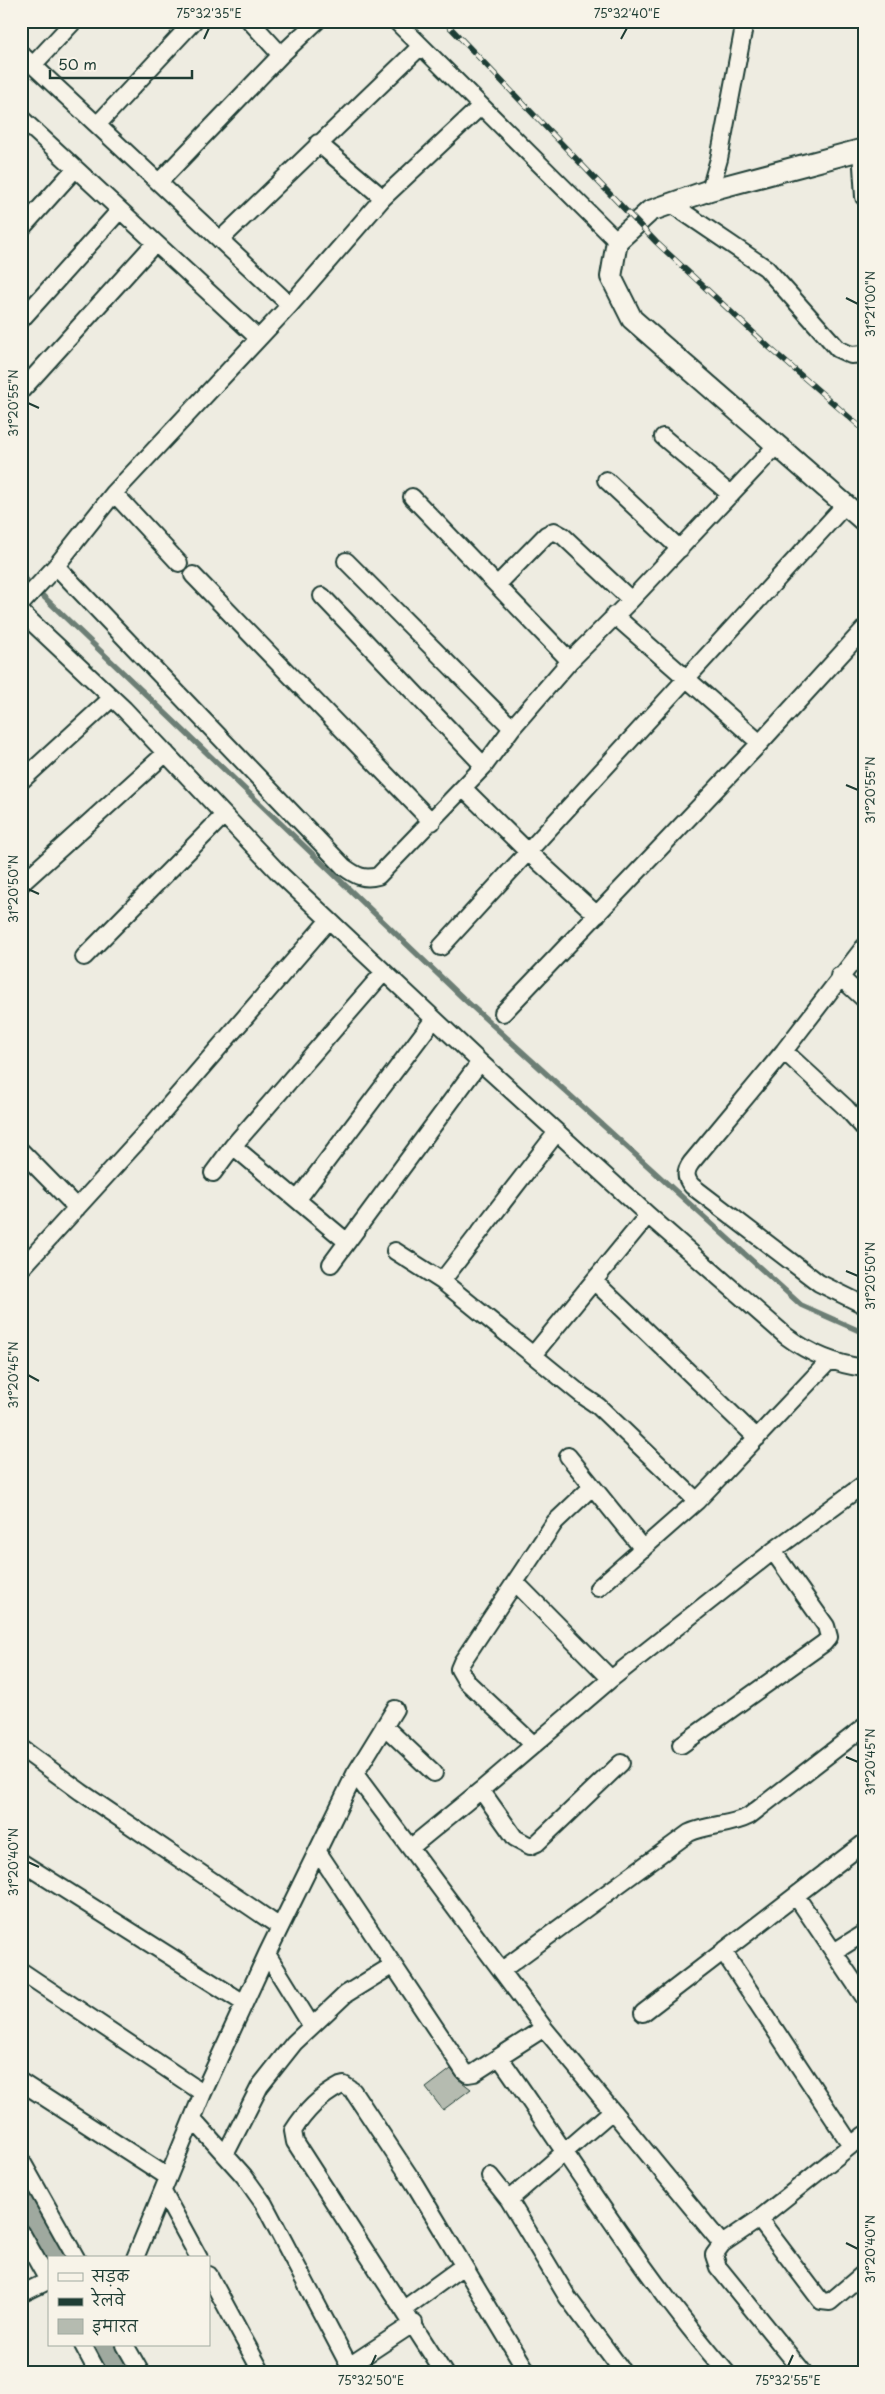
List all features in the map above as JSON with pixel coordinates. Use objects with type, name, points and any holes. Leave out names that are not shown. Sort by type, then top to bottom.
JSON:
[{"type":"street","points":[[74,21],[27,59],[290,305]]},
{"type":"street","points":[[97,125],[194,21]]},
{"type":"street","points":[[250,21],[281,55]]},
{"type":"street","points":[[159,182],[281,55],[317,21]]},
{"type":"street","points":[[396,21],[617,241]]},
{"type":"street","points":[[710,190],[726,125],[744,21]]},
{"type":"street","points":[[220,240],[318,143],[421,46]]},
{"type":"street","points":[[30,594],[56,566],[114,493],[290,305],[383,198],[481,106]]},
{"type":"street","points":[[21,118],[258,338]]},
{"type":"street","points":[[318,143],[383,198]]},
{"type":"street","points":[[864,198],[862,150],[710,190],[650,211],[617,241],[611,277],[632,319],[844,506],[864,521]]},
{"type":"street","points":[[21,229],[75,169]]},
{"type":"street","points":[[670,203],[766,268],[838,349],[851,355],[864,354]]},
{"type":"street","points":[[21,320],[120,210]]},
{"type":"street","points":[[21,391],[155,243]]},
{"type":"street","points":[[663,437],[731,495]]},
{"type":"street","points":[[56,566],[353,874],[367,879],[378,876],[432,822],[484,766],[512,728],[570,661],[680,549],[776,446]]},
{"type":"street","points":[[606,480],[680,549]]},
{"type":"street","points":[[114,493],[179,563]]},
{"type":"street","points":[[412,497],[498,584],[570,661]]},
{"type":"street","points":[[441,947],[527,851],[689,679],[844,506]]},
{"type":"street","points":[[498,584],[546,535],[554,531],[562,536],[630,600]]},
{"type":"street","points":[[346,561],[512,728]]},
{"type":"street","points":[[193,575],[432,822]]},
{"type":"street","points":[[322,596],[484,766]]},
{"type":"street","points":[[21,612],[112,698],[280,873],[480,1062],[648,1215],[786,1336],[803,1348],[829,1361],[864,1368]]},
{"type":"street","points":[[614,615],[760,743]]},
{"type":"street","points":[[503,1013],[760,743],[864,629]]},
{"type":"street","points":[[21,780],[112,698]]},
{"type":"street","points":[[21,884],[166,753]]},
{"type":"street","points":[[463,788],[596,915]]},
{"type":"street","points":[[84,957],[224,815]]},
{"type":"street","points":[[21,1269],[146,1132],[329,920]]},
{"type":"street","points":[[864,947],[784,1051],[691,1162],[686,1172],[687,1179],[692,1186],[819,1283],[864,1305]]},
{"type":"street","points":[[213,1172],[233,1146],[384,972]]},
{"type":"street","points":[[840,976],[864,999]]},
{"type":"street","points":[[298,1199],[434,1019]]},
{"type":"street","points":[[784,1051],[826,1089],[864,1128]]},
{"type":"street","points":[[331,1264],[346,1241],[480,1062]]},
{"type":"street","points":[[442,1281],[557,1132]]},
{"type":"street","points":[[233,1146],[346,1241]]},
{"type":"street","points":[[21,1150],[77,1208]]},
{"type":"street","points":[[533,1355],[595,1282],[648,1215]]},
{"type":"street","points":[[396,1250],[442,1281],[598,1406],[697,1501]]},
{"type":"street","points":[[595,1282],[757,1438]]},
{"type":"street","points":[[598,1588],[697,1501],[829,1361]]},
{"type":"street","points":[[568,1456],[642,1549]]},
{"type":"street","points":[[534,1745],[466,1681],[460,1669],[462,1662],[555,1522],[592,1487]]},
{"type":"street","points":[[410,1848],[611,1679],[773,1551],[861,1491]]},
{"type":"street","points":[[681,1745],[824,1643],[829,1637],[826,1626],[773,1551]]},
{"type":"street","points":[[515,1582],[611,1679]]},
{"type":"street","points":[[135,2256],[203,2093],[266,1954],[355,1774],[395,1710]]},
{"type":"street","points":[[384,1726],[434,1773]]},
{"type":"street","points":[[502,1970],[689,1833],[701,1827],[737,1822],[749,1816],[864,1727]]},
{"type":"street","points":[[21,1748],[81,1792],[280,1928]]},
{"type":"street","points":[[481,1790],[515,1838],[530,1846],[537,1843],[621,1763]]},
{"type":"street","points":[[355,1774],[544,2028],[722,2244]]},
{"type":"street","points":[[643,2013],[864,1843]]},
{"type":"street","points":[[318,1852],[464,2071],[474,2073],[544,2028]]},
{"type":"street","points":[[21,1862],[244,2003]]},
{"type":"street","points":[[796,1896],[864,1997]]},
{"type":"street","points":[[834,1952],[864,1933]]},
{"type":"street","points":[[723,1951],[857,2140],[758,2219],[722,2244],[714,2255],[714,2260],[718,2267],[804,2373]]},
{"type":"street","points":[[266,1954],[311,2025]]},
{"type":"street","points":[[225,2155],[260,2086],[279,2060],[311,2025],[346,1994],[393,1965]]},
{"type":"street","points":[[21,1971],[203,2093]]},
{"type":"street","points":[[500,2058],[654,2283],[725,2372]]},
{"type":"street","points":[[21,2082],[166,2185],[198,2256]]},
{"type":"street","points":[[444,2373],[414,2323],[295,2142],[293,2131],[299,2120],[334,2088],[344,2085],[352,2091],[414,2183],[528,2373]]},
{"type":"street","points":[[509,2200],[612,2110]]},
{"type":"street","points":[[193,2119],[244,2176],[264,2204],[351,2369],[414,2323]]},
{"type":"street","points":[[21,2160],[75,2256]]},
{"type":"street","points":[[490,2176],[509,2200],[568,2298],[624,2373]]},
{"type":"street","points":[[758,2219],[821,2301],[830,2302],[864,2273]]},
{"type":"street","points":[[21,2232],[48,2282],[21,2294]]},
{"type":"street","points":[[404,2309],[463,2266]]},
{"type":"street","points":[[210,2277],[262,2373]]},
{"type":"street","points":[[84,2346],[98,2373]]},
{"type":"street","points":[[127,2346],[141,2373]]},
{"type":"building","points":[[451,2069],[458,2079],[471,2089],[443,2110],[426,2088]]},
{"type":"waterway","points":[[21,575],[464,999],[801,1305],[864,1333]]},
{"type":"waterway","points":[[21,2194],[55,2256]]},
{"type":"waterway","points":[[105,2346],[119,2373]]},
{"type":"railway","points":[[444,21],[656,242],[771,349],[864,430]]}]
